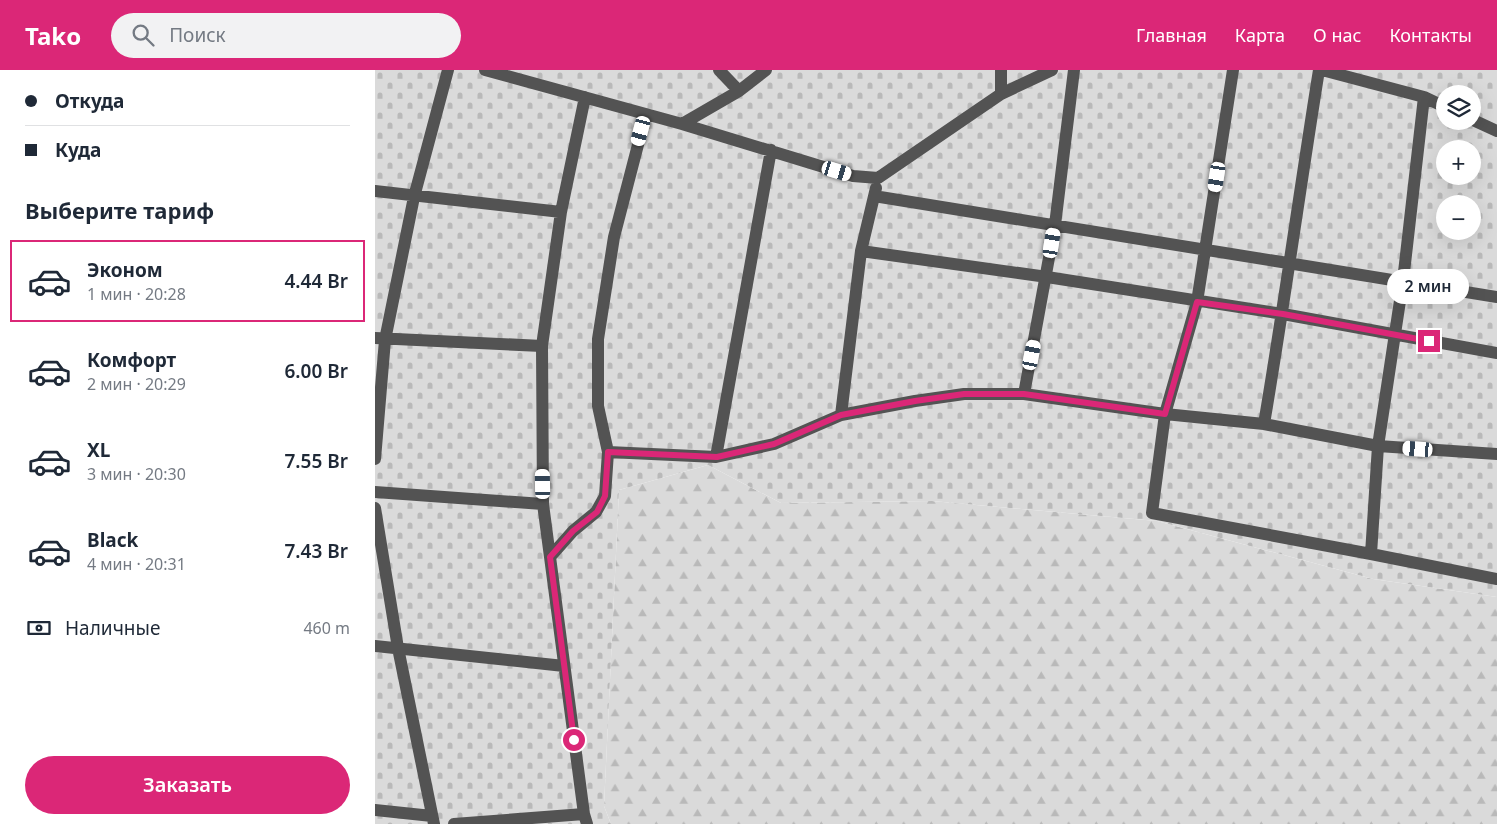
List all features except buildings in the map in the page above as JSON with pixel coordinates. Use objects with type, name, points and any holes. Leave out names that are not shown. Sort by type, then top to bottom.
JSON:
[{"type":"lane","points":[[375,459],[380,339],[414,197],[448,70]]},
{"type":"lane","points":[[485,70],[682,124],[853,176],[879,178],[1001,94],[1052,70]]},
{"type":"lane","points":[[719,70],[739,91]]},
{"type":"lane","points":[[682,124],[739,91],[766,70]]},
{"type":"lane","points":[[1001,70],[1001,94]]},
{"type":"lane","points":[[1024,394],[1047,278],[1074,70]]},
{"type":"lane","points":[[1233,70],[1197,302],[1165,414],[1152,513],[1497,579]]},
{"type":"lane","points":[[1264,424],[1283,314],[1289,264],[1320,70],[1424,97],[1436,103]]},
{"type":"lane","points":[[454,824],[585,819],[543,504],[542,346],[561,212],[585,97]]},
{"type":"lane","points":[[1371,554],[1379,446],[1403,282],[1424,97]]},
{"type":"lane","points":[[550,557],[573,531],[597,512],[605,496],[608,452],[598,406],[598,340],[613,237],[646,114]]},
{"type":"lane","points":[[1481,124],[1497,132]]},
{"type":"lane","points":[[717,457],[771,150]]},
{"type":"lane","points":[[841,415],[861,251],[879,178]]},
{"type":"lane","points":[[375,191],[414,197],[561,212]]},
{"type":"lane","points":[[874,196],[1497,297]]},
{"type":"lane","points":[[861,251],[1283,314],[1497,353]]},
{"type":"lane","points":[[380,339],[542,346]]},
{"type":"lane","points":[[608,452],[717,457],[774,444],[841,415],[964,394],[1024,394],[1165,414],[1264,424],[1379,446],[1497,454]]},
{"type":"lane","points":[[375,492],[543,504]]},
{"type":"lane","points":[[375,508],[398,648],[433,820],[375,810]]},
{"type":"lane","points":[[375,646],[565,666]]},
{"type":"green space","points":[[375,70],[1497,70],[1497,597],[1373,579],[1157,521],[932,501],[781,503],[708,465],[619,490],[604,806],[611,824],[375,824]]},
{"type":"green space","points":[[708,465],[781,503],[932,501],[1157,521],[1373,579],[1497,597],[1497,824],[611,824],[604,806],[619,490]]},
{"type":"route","points":[[574,740],[550,557],[573,531],[597,512],[605,496],[608,452],[717,457],[774,444],[841,415],[964,394],[1024,394],[1165,414],[1197,302],[1283,314],[1429,341]]}]
